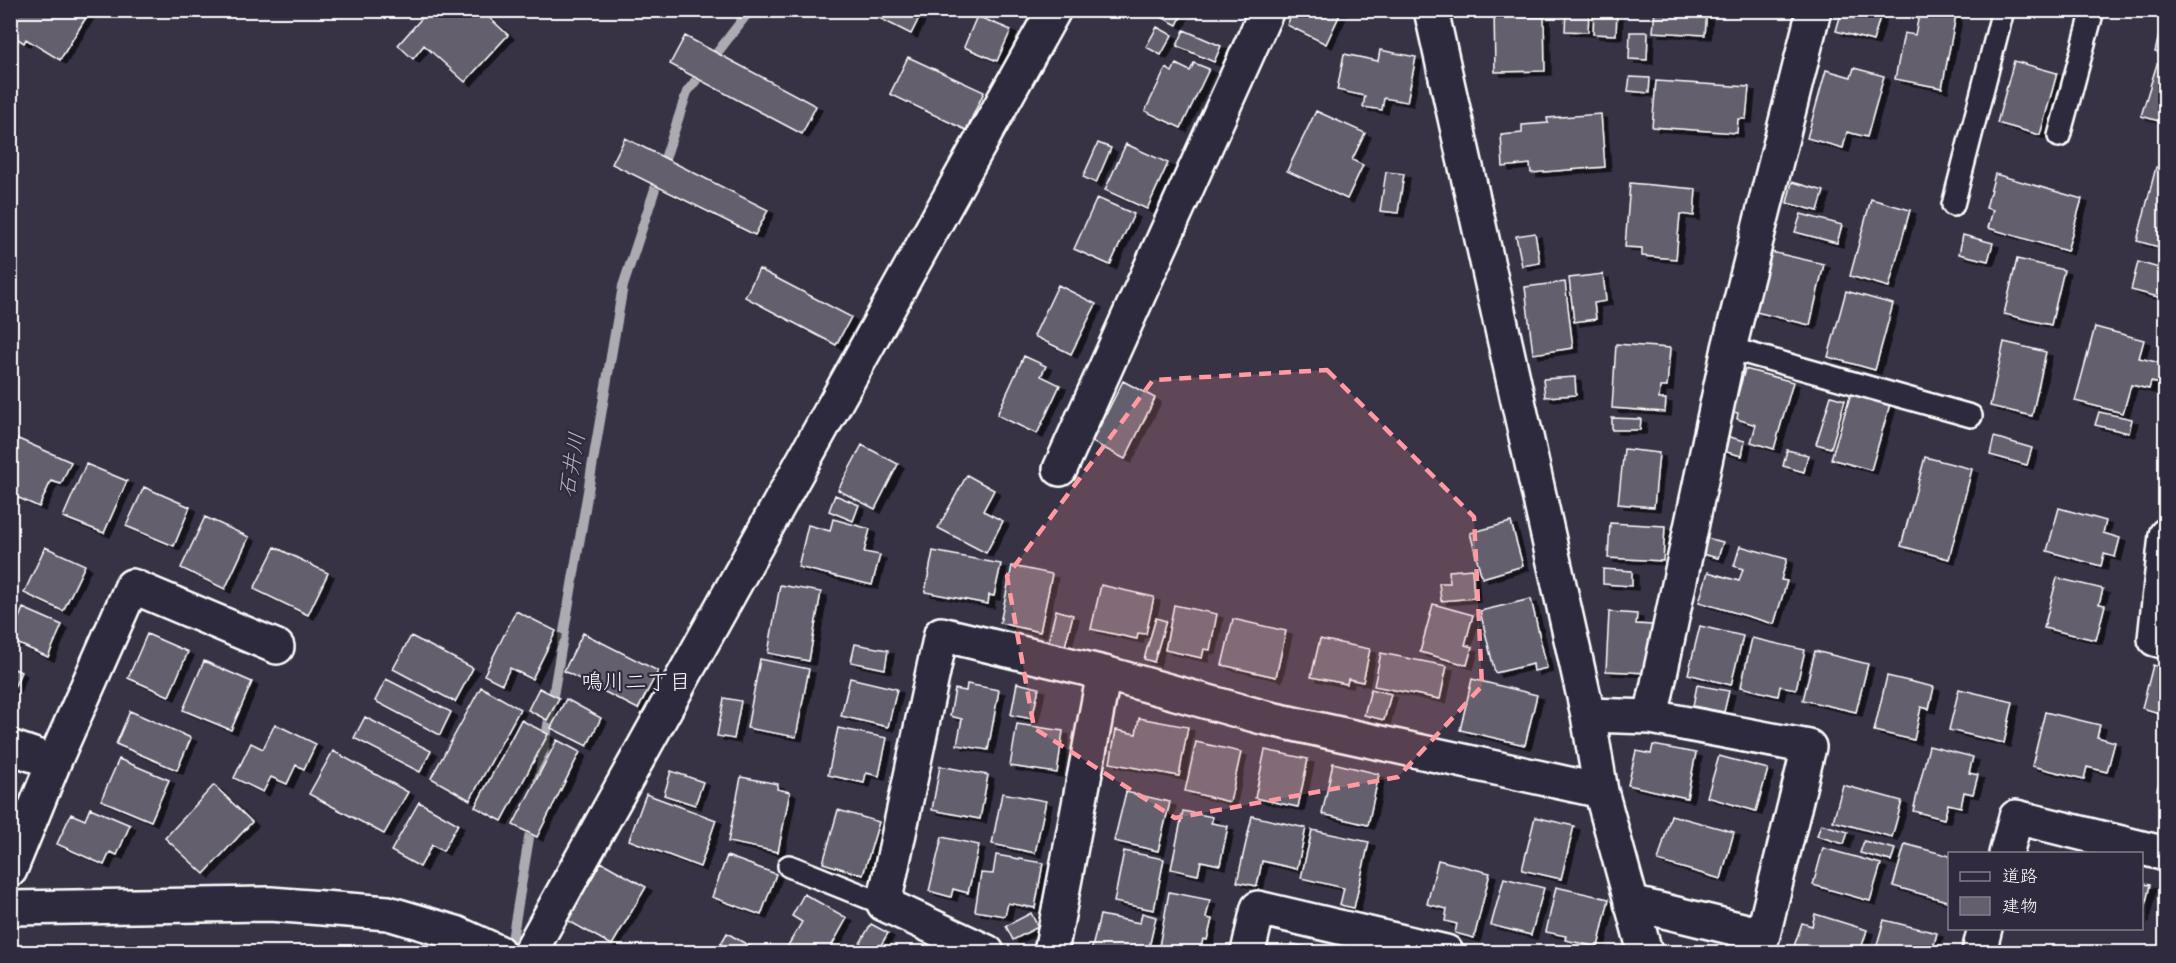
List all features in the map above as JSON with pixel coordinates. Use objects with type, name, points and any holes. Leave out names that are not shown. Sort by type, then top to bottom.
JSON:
[{"type":"street","points":[[530,952],[1054,10]]},
{"type":"street","points":[[1060,469],[1267,10]]},
{"type":"street","points":[[1431,10],[1588,715],[1601,791],[1645,952]]},
{"type":"street","points":[[1651,717],[1729,348],[1814,10]]},
{"type":"street","points":[[2166,535],[2155,639],[2166,642]]},
{"type":"street","points":[[10,870],[54,762],[132,586],[277,647]]},
{"type":"street","points":[[987,952],[884,904],[941,634],[1104,673],[1262,717],[1601,791]]},
{"type":"street","points":[[1051,952],[1104,673]]},
{"type":"street","points":[[1588,715],[1651,717],[1809,747],[1763,935],[1630,903]]},
{"type":"street","points":[[10,747],[54,762]]},
{"type":"street","points":[[2007,852],[2016,817],[2166,854]]},
{"type":"street","points":[[10,908],[270,904],[388,913],[456,933],[498,952]]},
{"type":"street","points":[[1248,952],[1258,908],[1446,952]]},
{"type":"street","points":[[1979,952],[1984,930]]},
{"type":"lane","points":[[1953,205],[2002,10]]},
{"type":"lane","points":[[2059,136],[2093,10]]},
{"type":"lane","points":[[1729,348],[1971,416]]},
{"type":"lane","points":[[789,866],[884,904]]},
{"type":"highlighted area","points":[[1327,370],[1474,517],[1482,686],[1398,777],[1175,818],[1034,728],[1007,576],[1153,380]]},
{"type":"building","points":[[10,10],[90,11],[60,60],[26,39],[24,43],[10,34]]},
{"type":"building","points":[[429,10],[481,10],[508,35],[465,82],[424,45],[413,59],[398,45]]},
{"type":"building","points":[[881,10],[923,10],[911,34],[877,17]]},
{"type":"building","points":[[1148,10],[1184,10],[1177,25]]},
{"type":"building","points":[[1294,10],[1342,10],[1326,44],[1287,25]]},
{"type":"building","points":[[1494,10],[1516,10],[1515,17],[1544,17],[1545,71],[1495,72]]},
{"type":"building","points":[[1566,10],[1589,10],[1588,32],[1565,31]]},
{"type":"building","points":[[1594,10],[1617,10],[1616,35],[1593,34]]},
{"type":"building","points":[[1655,10],[1707,10],[1705,35],[1653,32]]},
{"type":"building","points":[[1842,10],[1882,10],[1873,41],[1836,31]]},
{"type":"building","points":[[1920,10],[1957,10],[1942,88],[1895,79],[1904,33],[1915,35]]},
{"type":"building","points":[[2166,10],[2166,55],[2155,52]]},
{"type":"building","points":[[977,16],[1011,30],[997,61],[964,47]]},
{"type":"building","points":[[1157,27],[1172,35],[1161,55],[1146,47]]},
{"type":"building","points":[[1184,30],[1221,46],[1214,62],[1177,46]]},
{"type":"building","points":[[1630,32],[1648,32],[1647,60],[1629,59]]},
{"type":"building","points":[[685,36],[816,106],[802,134],[670,64]]},
{"type":"building","points":[[1380,50],[1416,57],[1407,102],[1384,98],[1382,110],[1363,107],[1365,96],[1337,90],[1344,54],[1378,61]]},
{"type":"building","points":[[908,57],[984,92],[966,130],[890,94]]},
{"type":"building","points":[[2014,61],[2057,73],[2040,135],[1997,123]]},
{"type":"building","points":[[1194,63],[1209,69],[1181,128],[1145,111],[1166,68],[1172,72],[1176,64],[1190,71]]},
{"type":"building","points":[[2157,64],[2166,66],[2166,123],[2141,116]]},
{"type":"building","points":[[1854,68],[1884,76],[1867,137],[1847,132],[1843,148],[1807,138],[1826,70],[1851,77]]},
{"type":"building","points":[[1630,77],[1650,78],[1649,93],[1628,91]]},
{"type":"building","points":[[1656,81],[1749,87],[1746,119],[1738,119],[1737,133],[1652,127]]},
{"type":"building","points":[[1316,111],[1365,133],[1352,160],[1363,165],[1347,199],[1287,171]]},
{"type":"building","points":[[1601,114],[1605,167],[1531,173],[1530,164],[1503,167],[1501,135],[1522,133],[1522,125],[1548,123],[1547,118]]},
{"type":"building","points":[[625,138],[768,210],[755,235],[612,164]]},
{"type":"building","points":[[1098,143],[1111,148],[1096,183],[1083,177]]},
{"type":"building","points":[[1126,144],[1168,163],[1147,209],[1105,190]]},
{"type":"building","points":[[2156,167],[2166,169],[2166,249],[2137,241]]},
{"type":"building","points":[[1386,172],[1404,174],[1398,213],[1380,211]]},
{"type":"building","points":[[1995,174],[2082,199],[2067,251],[1988,228],[1993,210],[1986,208]]},
{"type":"building","points":[[1792,182],[1824,191],[1818,211],[1787,203]]},
{"type":"building","points":[[1630,183],[1696,189],[1694,216],[1680,214],[1676,259],[1642,256],[1642,248],[1625,247]]},
{"type":"building","points":[[1097,198],[1134,214],[1110,265],[1074,249]]},
{"type":"building","points":[[1871,199],[1910,210],[1889,287],[1850,276]]},
{"type":"building","points":[[1801,214],[1842,225],[1837,243],[1795,232]]},
{"type":"building","points":[[1535,233],[1540,263],[1522,266],[1516,236]]},
{"type":"building","points":[[1963,235],[1993,243],[1988,261],[1959,254]]},
{"type":"building","points":[[1771,252],[1824,264],[1810,325],[1756,312]]},
{"type":"building","points":[[2017,259],[2064,270],[2051,325],[2004,314]]},
{"type":"building","points":[[2138,262],[2166,270],[2166,299],[2131,290]]},
{"type":"building","points":[[759,269],[851,317],[836,345],[745,297]]},
{"type":"building","points":[[1603,274],[1606,301],[1594,303],[1596,319],[1574,322],[1569,278]]},
{"type":"building","points":[[1565,282],[1573,348],[1533,354],[1525,287]]},
{"type":"building","points":[[1058,285],[1096,304],[1071,354],[1034,336]]},
{"type":"building","points":[[1846,291],[1893,304],[1875,370],[1828,357]]},
{"type":"building","points":[[2095,327],[2144,340],[2139,358],[2165,364],[2160,384],[2151,382],[2149,389],[2131,385],[2123,413],[2075,401]]},
{"type":"building","points":[[2004,342],[2046,352],[2032,416],[1990,406]]},
{"type":"building","points":[[1616,344],[1670,348],[1667,387],[1660,387],[1659,399],[1666,399],[1665,412],[1612,408]]},
{"type":"building","points":[[1024,356],[1046,366],[1041,376],[1060,385],[1037,434],[997,415]]},
{"type":"building","points":[[1745,369],[1793,382],[1774,449],[1751,442],[1756,425],[1737,419],[1738,413],[1733,412]]},
{"type":"building","points":[[1575,377],[1576,395],[1545,397],[1543,379]]},
{"type":"building","points":[[1123,381],[1155,398],[1125,459],[1092,442]]},
{"type":"building","points":[[1851,393],[1890,404],[1871,470],[1831,459]]},
{"type":"building","points":[[1831,396],[1845,400],[1831,448],[1816,444]]},
{"type":"building","points":[[2099,412],[2132,419],[2129,433],[2095,425]]},
{"type":"building","points":[[1612,418],[1641,419],[1640,430],[1612,430]]},
{"type":"building","points":[[1722,435],[1745,441],[1742,456],[1719,450]]},
{"type":"building","points":[[1994,437],[2032,448],[2027,465],[1990,455]]},
{"type":"building","points":[[16,438],[71,462],[61,484],[51,481],[39,507],[10,494],[10,451]]},
{"type":"building","points":[[862,445],[898,464],[875,509],[838,490]]},
{"type":"building","points":[[1624,449],[1659,453],[1654,507],[1618,504]]},
{"type":"building","points":[[1787,450],[1808,455],[1804,472],[1783,466]]},
{"type":"building","points":[[1925,457],[1972,469],[1949,559],[1901,546]]},
{"type":"building","points":[[86,464],[127,481],[104,533],[63,517]]},
{"type":"building","points":[[967,475],[994,490],[983,511],[1003,521],[986,553],[938,528]]},
{"type":"building","points":[[144,487],[190,507],[174,546],[126,526]]},
{"type":"building","points":[[835,495],[859,505],[853,521],[829,511]]},
{"type":"building","points":[[2059,508],[2106,521],[2103,533],[2120,538],[2115,557],[2104,554],[2101,566],[2047,551]]},
{"type":"building","points":[[205,517],[249,537],[225,589],[181,568]]},
{"type":"building","points":[[833,519],[870,529],[864,552],[880,555],[872,585],[798,567],[808,525],[830,531]]},
{"type":"building","points":[[1511,522],[1523,566],[1482,578],[1470,533]]},
{"type":"building","points":[[1610,523],[1665,526],[1663,561],[1608,558]]},
{"type":"building","points":[[1707,538],[1723,542],[1718,558],[1702,554]]},
{"type":"building","points":[[1740,546],[1787,559],[1781,580],[1787,581],[1774,624],[1699,602],[1708,572],[1739,581],[1743,569],[1734,566]]},
{"type":"building","points":[[45,547],[85,565],[63,611],[24,593]]},
{"type":"building","points":[[275,547],[328,573],[308,615],[254,589]]},
{"type":"building","points":[[933,551],[1001,564],[994,596],[989,595],[988,604],[925,592]]},
{"type":"building","points":[[1012,566],[1052,574],[1040,632],[1000,623]]},
{"type":"building","points":[[1472,569],[1474,598],[1441,601],[1439,583],[1450,583],[1449,571]]},
{"type":"building","points":[[1603,569],[1632,571],[1632,586],[1603,584]]},
{"type":"building","points":[[2057,578],[2103,589],[2099,604],[2105,605],[2096,640],[2044,628]]},
{"type":"building","points":[[780,585],[821,592],[809,661],[768,653]]},
{"type":"building","points":[[1101,585],[1154,597],[1146,634],[1138,633],[1137,639],[1091,629]]},
{"type":"building","points":[[1531,599],[1547,668],[1534,671],[1533,664],[1495,673],[1480,611]]},
{"type":"building","points":[[1433,604],[1473,615],[1465,645],[1472,647],[1467,665],[1420,652]]},
{"type":"building","points":[[1174,605],[1217,614],[1210,650],[1204,649],[1202,658],[1165,650]]},
{"type":"building","points":[[23,608],[62,625],[48,657],[10,640]]},
{"type":"building","points":[[1056,610],[1073,615],[1065,646],[1048,642]]},
{"type":"building","points":[[516,611],[556,631],[532,679],[510,668],[502,684],[484,675]]},
{"type":"building","points":[[1609,612],[1637,614],[1636,624],[1652,625],[1649,673],[1606,671]]},
{"type":"building","points":[[1156,618],[1166,621],[1154,662],[1144,659]]},
{"type":"building","points":[[1233,619],[1286,631],[1276,677],[1222,665]]},
{"type":"building","points":[[1700,626],[1743,636],[1731,685],[1688,674]]},
{"type":"building","points":[[583,633],[658,671],[638,709],[564,671]]},
{"type":"building","points":[[147,634],[188,652],[169,696],[128,678]]},
{"type":"building","points":[[411,636],[473,668],[455,702],[393,669]]},
{"type":"building","points":[[1752,638],[1805,650],[1796,689],[1780,686],[1778,696],[1741,687]]},
{"type":"building","points":[[1320,639],[1370,649],[1363,682],[1348,679],[1347,684],[1311,677]]},
{"type":"building","points":[[855,644],[888,650],[885,669],[851,662]]},
{"type":"building","points":[[1815,651],[1868,664],[1856,712],[1803,700]]},
{"type":"building","points":[[1381,653],[1447,666],[1440,699],[1374,686]]},
{"type":"building","points":[[760,659],[809,669],[796,737],[747,728]]},
{"type":"building","points":[[204,661],[252,682],[231,730],[183,710]]},
{"type":"building","points":[[2153,665],[2166,669],[2166,715],[2142,708]]},
{"type":"building","points":[[10,667],[21,672],[10,697]]},
{"type":"building","points":[[1887,676],[1934,687],[1929,709],[1921,707],[1914,740],[1874,731]]},
{"type":"building","points":[[850,678],[897,689],[888,727],[841,716]]},
{"type":"building","points":[[386,679],[451,712],[440,735],[375,701]]},
{"type":"building","points":[[1472,679],[1537,695],[1525,745],[1460,730]]},
{"type":"building","points":[[1017,683],[1039,688],[1032,719],[1011,715]]},
{"type":"building","points":[[967,684],[999,690],[988,750],[957,745],[962,719],[950,716],[955,689],[966,691]]},
{"type":"building","points":[[1697,685],[1729,691],[1724,712],[1693,706]]},
{"type":"building","points":[[481,687],[520,709],[470,800],[431,778]]},
{"type":"building","points":[[539,688],[559,698],[547,720],[528,710]]},
{"type":"building","points":[[1371,689],[1391,694],[1384,720],[1364,715]]},
{"type":"building","points":[[1959,689],[2013,702],[2004,743],[1949,730]]},
{"type":"building","points":[[724,698],[741,701],[734,739],[717,736]]},
{"type":"building","points":[[566,699],[601,718],[587,746],[551,728]]},
{"type":"building","points":[[130,711],[191,738],[177,770],[116,744]]},
{"type":"building","points":[[2045,712],[2100,725],[2097,737],[2115,742],[2107,772],[2087,767],[2084,779],[2032,766]]},
{"type":"building","points":[[365,717],[431,751],[420,772],[354,738]]},
{"type":"building","points":[[1139,718],[1188,727],[1179,776],[1110,763],[1116,730],[1136,734]]},
{"type":"building","points":[[521,720],[548,734],[502,821],[475,807]]},
{"type":"building","points":[[275,724],[316,744],[304,769],[296,765],[287,784],[271,777],[263,792],[234,778],[251,743],[263,749]]},
{"type":"building","points":[[1017,724],[1063,731],[1057,773],[1010,766]]},
{"type":"building","points":[[838,728],[887,738],[879,776],[866,773],[864,783],[828,775]]},
{"type":"building","points":[[557,740],[580,752],[537,837],[513,825]]},
{"type":"building","points":[[1196,742],[1241,752],[1230,802],[1185,791]]},
{"type":"building","points":[[1653,745],[1696,753],[1687,798],[1628,785],[1636,751],[1651,754]]},
{"type":"building","points":[[1929,746],[1973,757],[1969,773],[1978,775],[1973,794],[1964,792],[1961,807],[1948,804],[1944,819],[1913,811]]},
{"type":"building","points":[[1265,750],[1308,759],[1298,807],[1255,798]]},
{"type":"building","points":[[333,751],[408,792],[384,834],[309,794]]},
{"type":"building","points":[[1719,756],[1768,769],[1756,811],[1707,797]]},
{"type":"building","points":[[2166,756],[2166,792],[2157,790]]},
{"type":"building","points":[[119,759],[169,780],[151,821],[101,800]]},
{"type":"building","points":[[1333,763],[1379,774],[1368,825],[1322,814]]},
{"type":"building","points":[[940,766],[988,775],[980,819],[932,810]]},
{"type":"building","points":[[671,771],[703,782],[695,805],[664,795]]},
{"type":"building","points":[[741,777],[778,784],[777,789],[790,792],[778,852],[728,842]]},
{"type":"building","points":[[214,785],[252,822],[204,874],[165,838]]},
{"type":"building","points":[[1843,785],[1902,801],[1892,837],[1833,821]]},
{"type":"building","points":[[1126,792],[1170,802],[1158,851],[1114,841]]},
{"type":"building","points":[[1002,793],[1046,801],[1035,853],[992,844]]},
{"type":"building","points":[[646,794],[716,820],[700,867],[629,840]]},
{"type":"building","points":[[419,802],[458,824],[443,851],[432,845],[420,867],[391,851]]},
{"type":"building","points":[[90,808],[130,825],[117,855],[110,852],[104,865],[57,844],[71,814],[85,820]]},
{"type":"building","points":[[838,810],[879,822],[863,875],[823,863]]},
{"type":"building","points":[[1183,811],[1213,817],[1211,823],[1228,826],[1220,865],[1201,861],[1198,875],[1171,869]]},
{"type":"building","points":[[1671,815],[1734,832],[1721,879],[1658,861]]},
{"type":"building","points":[[1252,816],[1306,828],[1297,869],[1262,861],[1257,886],[1237,882]]},
{"type":"building","points":[[1535,817],[1574,826],[1561,879],[1522,870]]},
{"type":"building","points":[[1821,824],[1848,832],[1844,844],[1817,836]]},
{"type":"building","points":[[1312,830],[1369,842],[1354,908],[1340,905],[1344,888],[1301,878]]},
{"type":"building","points":[[942,837],[979,845],[968,893],[953,889],[951,897],[929,891]]},
{"type":"building","points":[[1864,841],[1895,849],[1891,861],[1860,853]]},
{"type":"building","points":[[1905,844],[1948,855],[1948,901],[1893,886]]},
{"type":"building","points":[[1823,848],[1881,864],[1870,901],[1813,885]]},
{"type":"building","points":[[1124,851],[1164,859],[1154,910],[1114,902]]},
{"type":"building","points":[[996,855],[1043,863],[1035,908],[1008,903],[1005,916],[975,911],[981,873],[993,874]]},
{"type":"building","points":[[727,856],[776,874],[761,915],[712,897]]},
{"type":"building","points":[[1438,860],[1490,873],[1474,938],[1455,933],[1457,924],[1445,921],[1447,909],[1427,904]]},
{"type":"building","points":[[601,862],[646,887],[612,945],[567,920]]},
{"type":"building","points":[[1504,878],[1544,888],[1531,935],[1491,925]]},
{"type":"building","points":[[2143,884],[2150,885],[2143,915]]},
{"type":"building","points":[[1556,887],[1609,899],[1598,947],[1565,940],[1566,936],[1546,932]]},
{"type":"building","points":[[1169,892],[1210,900],[1206,918],[1212,919],[1207,940],[1203,939],[1200,952],[1158,952]]},
{"type":"building","points":[[804,894],[847,918],[828,952],[796,952],[787,947],[802,922],[792,916]]},
{"type":"building","points":[[1031,913],[1038,927],[1013,940],[1006,926]]},
{"type":"building","points":[[1142,913],[1156,917],[1148,952],[1091,952],[1100,915],[1140,923]]},
{"type":"building","points":[[1815,914],[1867,930],[1860,952],[1792,952],[1802,923],[1812,926]]},
{"type":"building","points":[[1884,920],[1937,933],[1932,952],[1875,952]]},
{"type":"building","points":[[871,924],[888,933],[877,952],[855,952]]},
{"type":"building","points":[[727,933],[760,952],[716,952]]},
{"type":"building","points":[[1292,944],[1330,952],[1290,952]]},
{"type":"waterway","name":"石井川","points":[[538,784],[623,286],[687,92],[750,10]]},
{"type":"waterway","name":"石井川","points":[[510,952],[532,820]]},
{"type":"district","name":"鳴川二丁目","points":[[636,683]]}]
